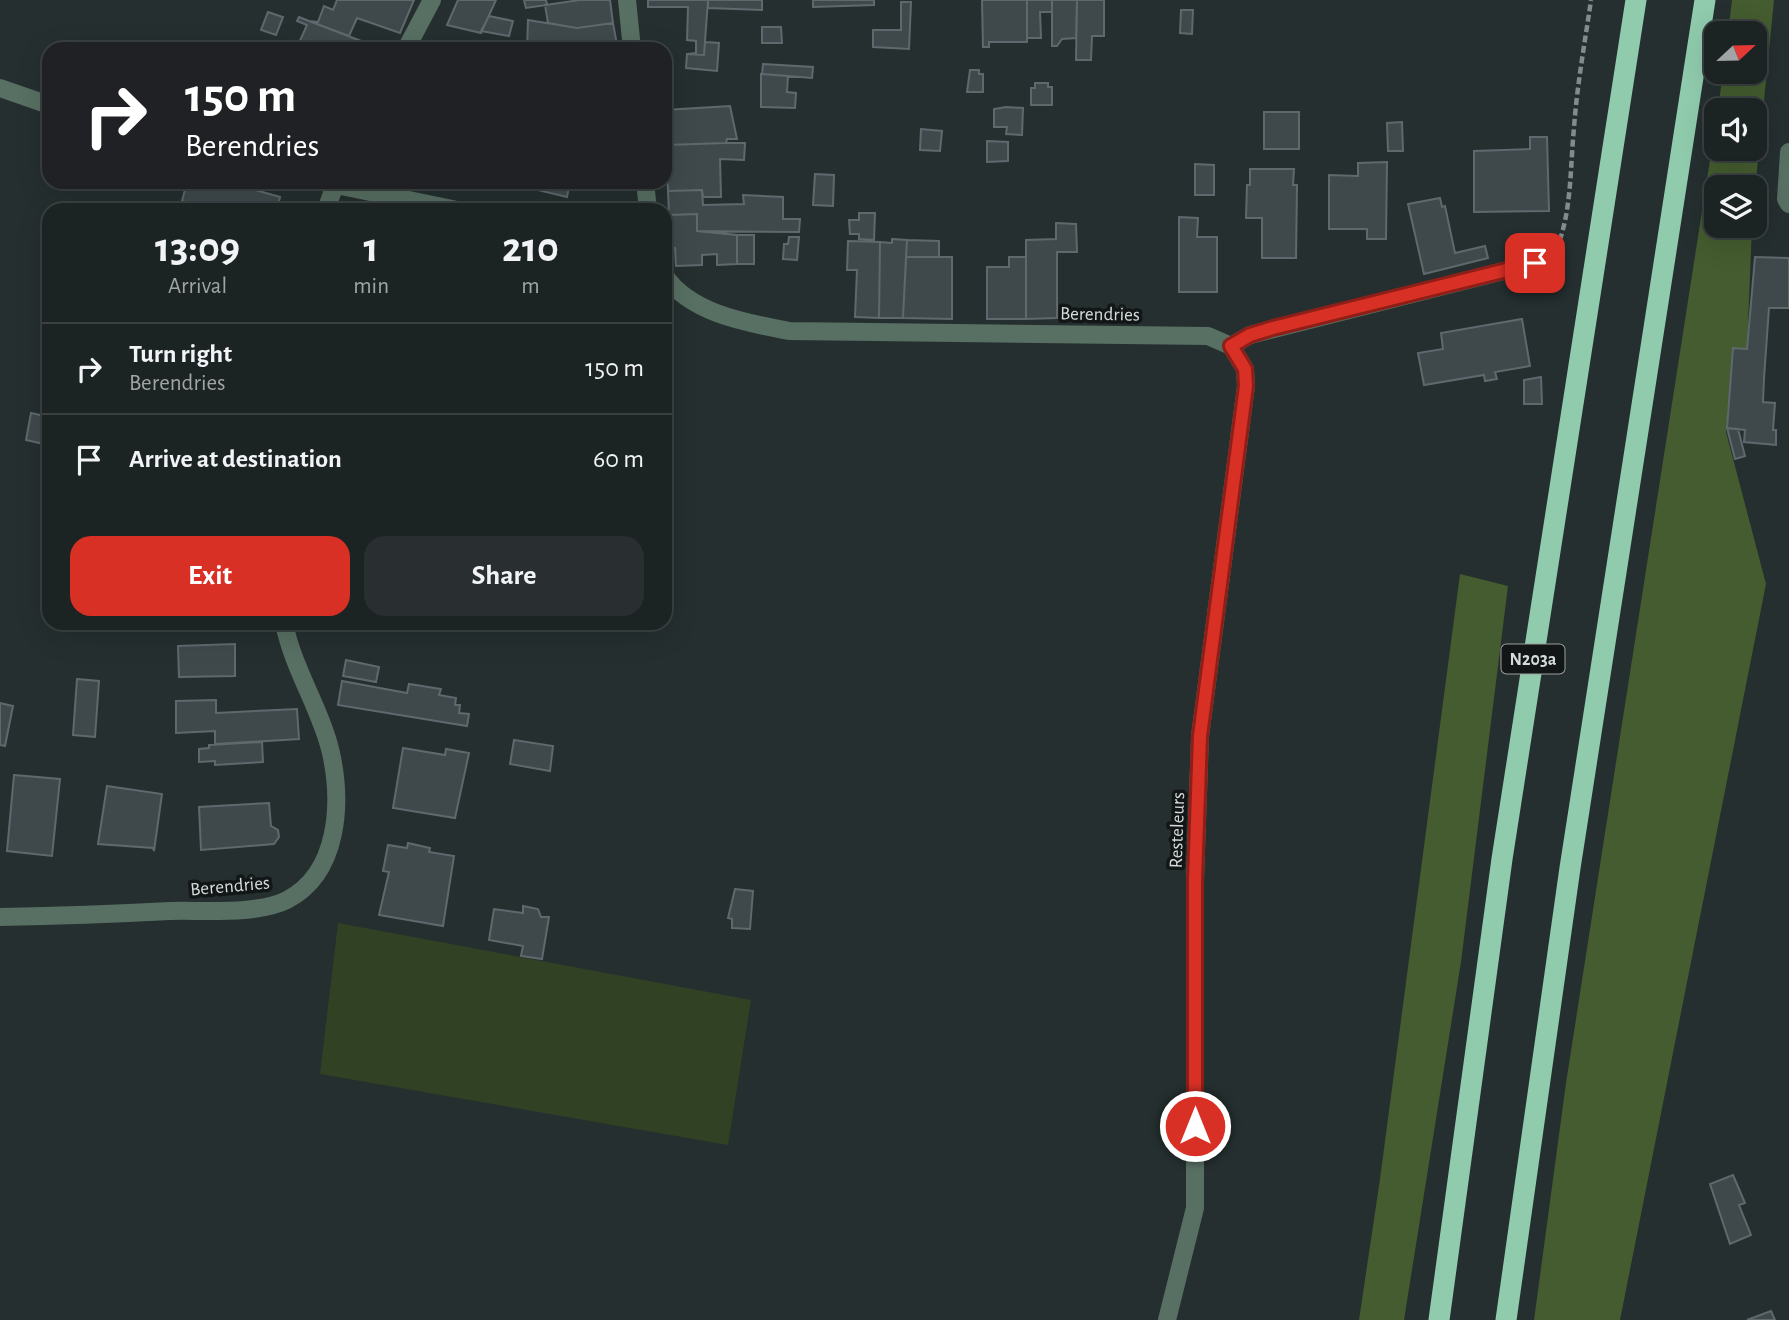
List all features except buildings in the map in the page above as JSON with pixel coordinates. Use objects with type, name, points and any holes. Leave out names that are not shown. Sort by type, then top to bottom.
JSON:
[{"type":"highway","name":"N203a","points":[[1439,1320],[1502,859],[1636,0]]},
{"type":"highway","points":[[1506,1320],[1568,881],[1705,0]]},
{"type":"street","points":[[410,42],[432,0]]},
{"type":"street","points":[[627,0],[631,42]]},
{"type":"street","points":[[0,88],[42,103]]},
{"type":"street","points":[[1789,152],[1786,199],[1789,204]]},
{"type":"street","points":[[359,189],[424,203]]},
{"type":"street","points":[[1231,346],[1250,335],[1273,328],[1535,263]]},
{"type":"street","name":"Berendries","points":[[672,284],[680,294],[705,307],[747,323],[789,331],[1208,335],[1231,346]]},
{"type":"street","name":"Resteleurs","points":[[1167,1320],[1195,1208],[1195,880],[1200,736],[1246,386],[1245,369],[1231,346]]},
{"type":"street","name":"Berendries","points":[[0,917],[233,909],[285,900],[302,889],[318,872],[330,850],[337,799],[331,751],[289,648],[285,630]]},
{"type":"path","points":[[1535,263],[1556,251],[1562,237],[1591,0]]},
{"type":"green space","points":[[1732,0],[1774,0],[1768,60],[1768,21],[1729,21]]},
{"type":"green space","points":[[1721,84],[1766,84],[1764,98],[1720,98]]},
{"type":"green space","points":[[1710,161],[1758,161],[1756,175],[1708,175]]},
{"type":"green space","points":[[1704,198],[1704,238],[1752,238],[1747,349],[1733,348],[1726,432],[1766,584],[1620,1320],[1534,1320],[1566,1083]]},
{"type":"green space","points":[[1460,574],[1508,586],[1461,962],[1404,1320],[1359,1320],[1380,1179]]},
{"type":"green space","points":[[338,923],[751,1000],[728,1145],[320,1074]]},
{"type":"route","points":[[1195,1126],[1195,880],[1200,736],[1246,386],[1245,369],[1231,346],[1250,335],[1273,328],[1535,263]]}]
